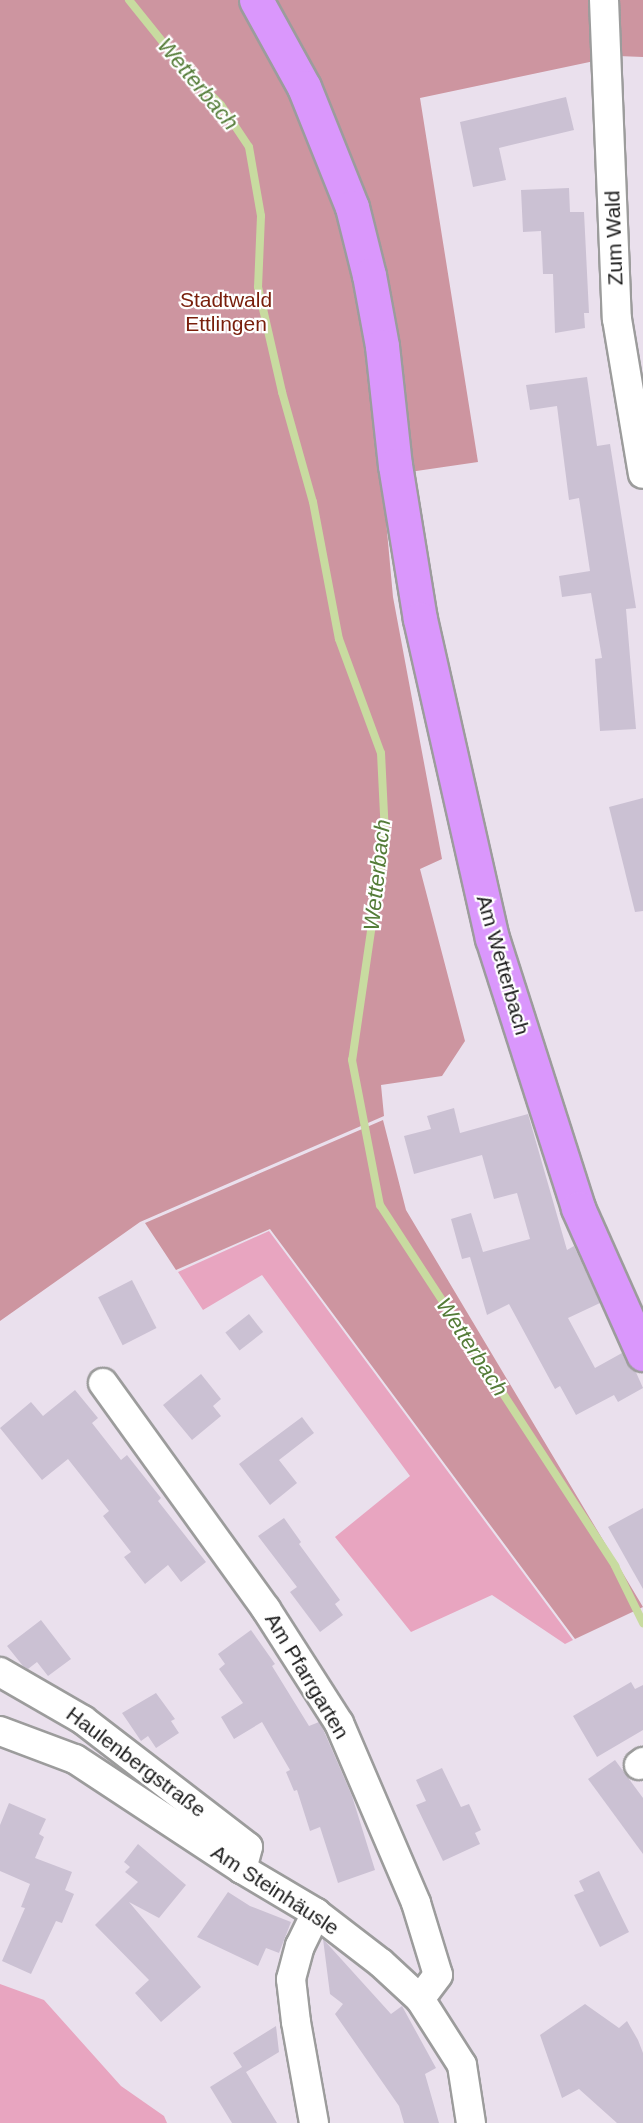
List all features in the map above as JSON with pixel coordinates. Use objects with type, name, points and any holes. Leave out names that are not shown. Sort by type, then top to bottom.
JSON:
[{"type":"main road","name":"Am Wetterbach","points":[[256,0],[304,87],[340,176],[361,241],[382,346],[395,465],[410,561],[436,696],[492,938],[579,1208],[643,1354]]},
{"type":"street","name":"Zum Wald","points":[[604,0],[617,320],[643,474]]},
{"type":"street","name":"Am Pfarrgarten","points":[[103,1383],[266,1609],[339,1723],[416,1903],[438,1975],[420,1999]]},
{"type":"street","name":"Haulenbergstraße","points":[[0,1672],[84,1720],[248,1847],[243,1869]]},
{"type":"street","name":"Am Steinhäusle","points":[[0,1731],[75,1759],[243,1869],[316,1913],[381,1963],[420,1999],[462,2065],[471,2123]]},
{"type":"street","points":[[314,2123],[296,2022],[291,1978],[300,1946],[316,1913]]},
{"type":"shaded area","points":[[269,1231],[573,1640],[565,1644],[492,1595],[411,1632],[335,1537],[410,1476],[262,1275],[203,1310],[178,1272]]},
{"type":"shaded area","points":[[0,1984],[44,2000],[121,2086],[164,2116],[167,2123],[0,2123]]},
{"type":"green space","name":"Stadtwald Ettlingen","points":[[0,0],[643,0],[643,57],[618,56],[420,98],[478,462],[382,476],[393,597],[442,859],[420,869],[465,1041],[442,1076],[381,1085],[384,1116],[140,1222],[0,1321]]},
{"type":"green space","points":[[383,1120],[406,1210],[643,1607],[575,1639],[270,1229],[176,1270],[145,1223]]},
{"type":"building","points":[[566,97],[574,130],[499,148],[506,180],[473,187],[460,122]]},
{"type":"building","points":[[569,188],[570,212],[584,212],[589,313],[584,313],[585,328],[555,333],[553,274],[543,274],[541,231],[523,232],[521,190]]},
{"type":"building","points":[[587,377],[597,446],[610,444],[636,608],[626,609],[636,729],[600,731],[595,659],[602,658],[591,593],[562,597],[559,576],[590,571],[579,498],[569,500],[557,406],[530,410],[526,385]]},
{"type":"building","points":[[643,798],[643,911],[635,912],[609,807]]},
{"type":"building","points":[[454,1108],[460,1133],[528,1114],[567,1250],[574,1246],[600,1303],[568,1318],[595,1368],[622,1353],[626,1362],[635,1370],[643,1388],[618,1402],[614,1395],[576,1415],[560,1386],[555,1389],[509,1304],[487,1315],[470,1257],[462,1259],[451,1219],[471,1213],[483,1252],[530,1239],[517,1193],[494,1199],[482,1155],[414,1174],[404,1136],[431,1129],[427,1116]]},
{"type":"building","points":[[132,1280],[157,1328],[123,1345],[98,1297]]},
{"type":"building","points":[[249,1314],[263,1332],[240,1351],[225,1332]]},
{"type":"building","points":[[201,1374],[221,1399],[213,1406],[221,1416],[192,1440],[163,1405]]},
{"type":"building","points":[[75,1390],[98,1418],[92,1423],[121,1460],[127,1455],[161,1498],[158,1501],[206,1562],[181,1582],[168,1565],[145,1584],[124,1557],[131,1552],[103,1516],[109,1511],[68,1459],[42,1480],[0,1428],[31,1402],[43,1416]]},
{"type":"building","points":[[302,1417],[314,1433],[279,1460],[297,1483],[270,1505],[239,1464]]},
{"type":"building","points":[[643,1508],[643,1589],[608,1527]]},
{"type":"building","points":[[284,1518],[301,1542],[299,1544],[340,1600],[335,1604],[343,1615],[320,1632],[290,1592],[297,1587],[258,1536]]},
{"type":"building","points":[[41,1620],[71,1659],[48,1676],[37,1662],[28,1669],[23,1666],[7,1646]]},
{"type":"building","points":[[251,1630],[275,1664],[272,1666],[309,1726],[319,1722],[323,1729],[352,1796],[375,1870],[338,1883],[320,1827],[310,1831],[297,1790],[294,1791],[286,1772],[290,1770],[262,1722],[234,1739],[221,1717],[243,1703],[219,1669],[225,1664],[218,1654]]},
{"type":"building","points":[[631,1682],[635,1689],[643,1685],[643,1730],[597,1757],[573,1716]]},
{"type":"building","points":[[156,1693],[175,1719],[171,1721],[179,1733],[156,1748],[148,1736],[141,1741],[122,1713]]},
{"type":"building","points":[[615,1760],[643,1798],[643,1854],[588,1779]]},
{"type":"building","points":[[442,1768],[461,1807],[469,1804],[481,1830],[475,1833],[480,1844],[443,1861],[416,1805],[426,1801],[416,1780]]},
{"type":"building","points":[[9,1803],[46,1819],[39,1834],[44,1837],[35,1858],[72,1872],[65,1890],[74,1894],[62,1923],[56,1921],[31,1974],[2,1961],[25,1908],[21,1907],[30,1884],[0,1871],[0,1825]]},
{"type":"building","points":[[138,1844],[186,1885],[159,1918],[129,1902],[201,1987],[161,2022],[135,1993],[149,1980],[95,1925],[138,1882],[125,1872],[130,1867],[124,1862]]},
{"type":"building","points":[[599,1871],[629,1932],[600,1947],[574,1895],[584,1891],[579,1881]]},
{"type":"building","points":[[228,1892],[250,1906],[291,1922],[279,1953],[266,1948],[258,1966],[197,1937]]},
{"type":"building","points":[[323,1939],[391,2014],[402,2006],[436,2068],[425,2074],[439,2123],[404,2123],[399,2106],[335,2014],[343,2004],[330,1994]]},
{"type":"building","points":[[585,2004],[619,2028],[627,2021],[638,2040],[643,2053],[643,2123],[617,2123],[579,2089],[562,2098],[540,2035]]},
{"type":"building","points":[[276,2026],[279,2052],[246,2072],[277,2123],[232,2123],[210,2087],[242,2067],[233,2053]]},
{"type":"waterway","name":"Wetterbach","points":[[129,0],[182,66],[221,105],[249,147],[261,216],[258,287],[282,392],[313,502],[339,639],[381,753],[385,835],[352,1060],[380,1205],[615,1566],[643,1623]]}]
